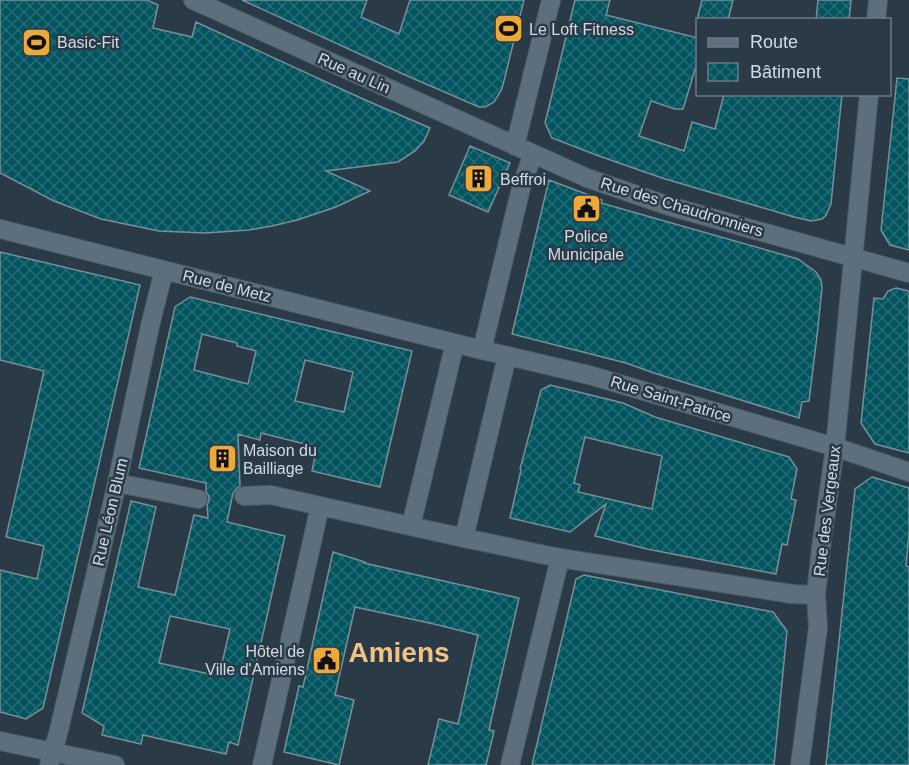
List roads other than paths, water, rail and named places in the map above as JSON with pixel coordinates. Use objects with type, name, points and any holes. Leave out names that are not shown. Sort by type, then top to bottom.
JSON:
[{"type":"street","name":"Rue au Lin","points":[[194,0],[217,5],[515,146]]},
{"type":"street","points":[[515,146],[551,0]]},
{"type":"street","points":[[876,18],[878,0]]},
{"type":"street","name":"Rue des Vergeaux","points":[[800,765],[818,627],[816,595],[835,447],[869,96]]},
{"type":"street","name":"Rue des Chaudronniers","points":[[515,146],[587,178],[669,206],[909,273]]},
{"type":"street","points":[[482,350],[522,184],[533,154]]},
{"type":"street","name":"Rue de Metz","points":[[0,229],[482,350]]},
{"type":"street","name":"Rue Léon Blum","points":[[51,759],[117,483],[164,270]]},
{"type":"street","points":[[411,526],[455,343]]},
{"type":"street","name":"Rue Saint-Patrice","points":[[482,350],[590,375],[835,447],[909,472]]},
{"type":"street","points":[[464,538],[507,356]]},
{"type":"street","points":[[117,483],[198,499]]},
{"type":"street","points":[[244,496],[271,495],[560,558],[792,594],[816,595]]},
{"type":"street","points":[[262,765],[320,506]]},
{"type":"street","points":[[510,765],[560,558]]},
{"type":"street","points":[[0,741],[51,759],[115,765]]},
{"type":"place","name":"Le Loft Fitness","points":[[508,29]]},
{"type":"place","name":"Basic-Fit","points":[[36,42]]},
{"type":"place","name":"Beffroi","points":[[479,179]]},
{"type":"place","name":"Police Municipale","points":[[586,208]]},
{"type":"place","name":"Maison du Bailliage","points":[[222,459]]},
{"type":"place","name":"Hôtel de Ville d'Amiens","points":[[326,660]]},
{"type":"district","name":"Amiens","points":[[399,652]]}]
